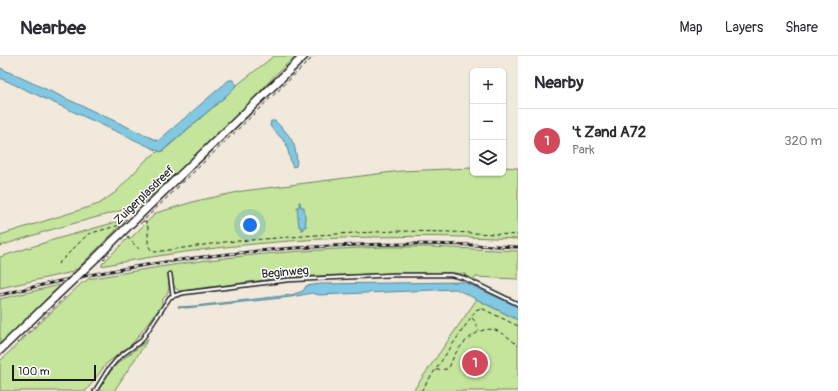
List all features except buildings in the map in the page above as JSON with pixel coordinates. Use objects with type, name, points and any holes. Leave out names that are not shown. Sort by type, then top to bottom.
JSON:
[{"type":"main road","name":"Zuigerplasdreef","points":[[0,350],[304,56]]},
{"type":"lane","points":[[95,391],[108,370],[119,357],[141,341],[170,297],[173,296],[170,274]]},
{"type":"lane","name":"Beginweg","points":[[173,296],[200,290],[288,280],[393,275],[451,275],[464,278],[518,304]]},
{"type":"path","name":"Zuigerplasdreef","points":[[138,226],[314,56]]},
{"type":"path","points":[[138,221],[145,222],[147,224],[149,248],[155,252],[225,242],[316,234],[411,232],[518,235]]},
{"type":"path","points":[[58,264],[88,234],[124,224]]},
{"type":"path","points":[[127,237],[139,249]]},
{"type":"path","points":[[13,347],[67,295]]},
{"type":"path","points":[[421,391],[476,310],[481,308],[518,326]]},
{"type":"path","points":[[471,318],[474,320],[479,331]]},
{"type":"path","points":[[435,371],[447,369],[450,366],[452,358],[466,340],[479,331],[493,329],[510,337],[518,346]]},
{"type":"green space","points":[[274,56],[296,56],[275,75],[252,101],[156,194],[154,193],[141,205],[50,230],[0,246],[0,235],[99,204],[116,192],[147,159],[159,151],[163,151],[232,89]]},
{"type":"green space","points":[[506,167],[518,168],[518,239],[413,236],[309,240],[205,249],[101,266],[129,237],[131,238],[156,213],[196,201],[243,191],[401,171],[470,168],[470,176],[506,176]]},
{"type":"green space","points":[[127,219],[73,272],[0,288],[0,257]]},
{"type":"green space","points":[[384,247],[429,247],[518,251],[518,279],[475,277],[473,281],[465,277],[465,274],[394,273],[288,277],[180,291],[174,287],[171,272],[168,273],[169,285],[167,293],[162,300],[162,305],[133,343],[106,364],[86,391],[0,391],[0,361],[84,281],[85,282],[88,279],[224,258],[297,251]]},
{"type":"green space","points":[[59,285],[59,287],[45,300],[46,302],[0,345],[0,299]]},
{"type":"green space","points":[[477,299],[518,320],[518,391],[413,391]]},
{"type":"green space","points":[[149,338],[114,391],[98,391],[117,364]]},
{"type":"water","points":[[0,68],[158,141],[229,80],[233,80],[237,85],[161,152],[0,78]]},
{"type":"water","points":[[271,121],[275,121],[291,139],[295,148],[297,162],[296,166],[293,167],[291,163],[286,143],[270,126]]},
{"type":"water","points":[[299,202],[301,207],[304,207],[306,227],[303,227],[303,230],[299,227],[297,207],[299,207]]},
{"type":"water","points":[[464,282],[518,307],[518,320],[456,289],[319,295],[312,293],[291,297],[186,308],[178,307],[291,295],[303,291],[306,286],[321,284]]},
{"type":"railway","points":[[0,295],[64,280],[128,268],[192,258],[257,251],[322,246],[387,244],[453,244],[518,247]]},
{"type":"place","name":"'t Zand A72","points":[[475,363]]}]
